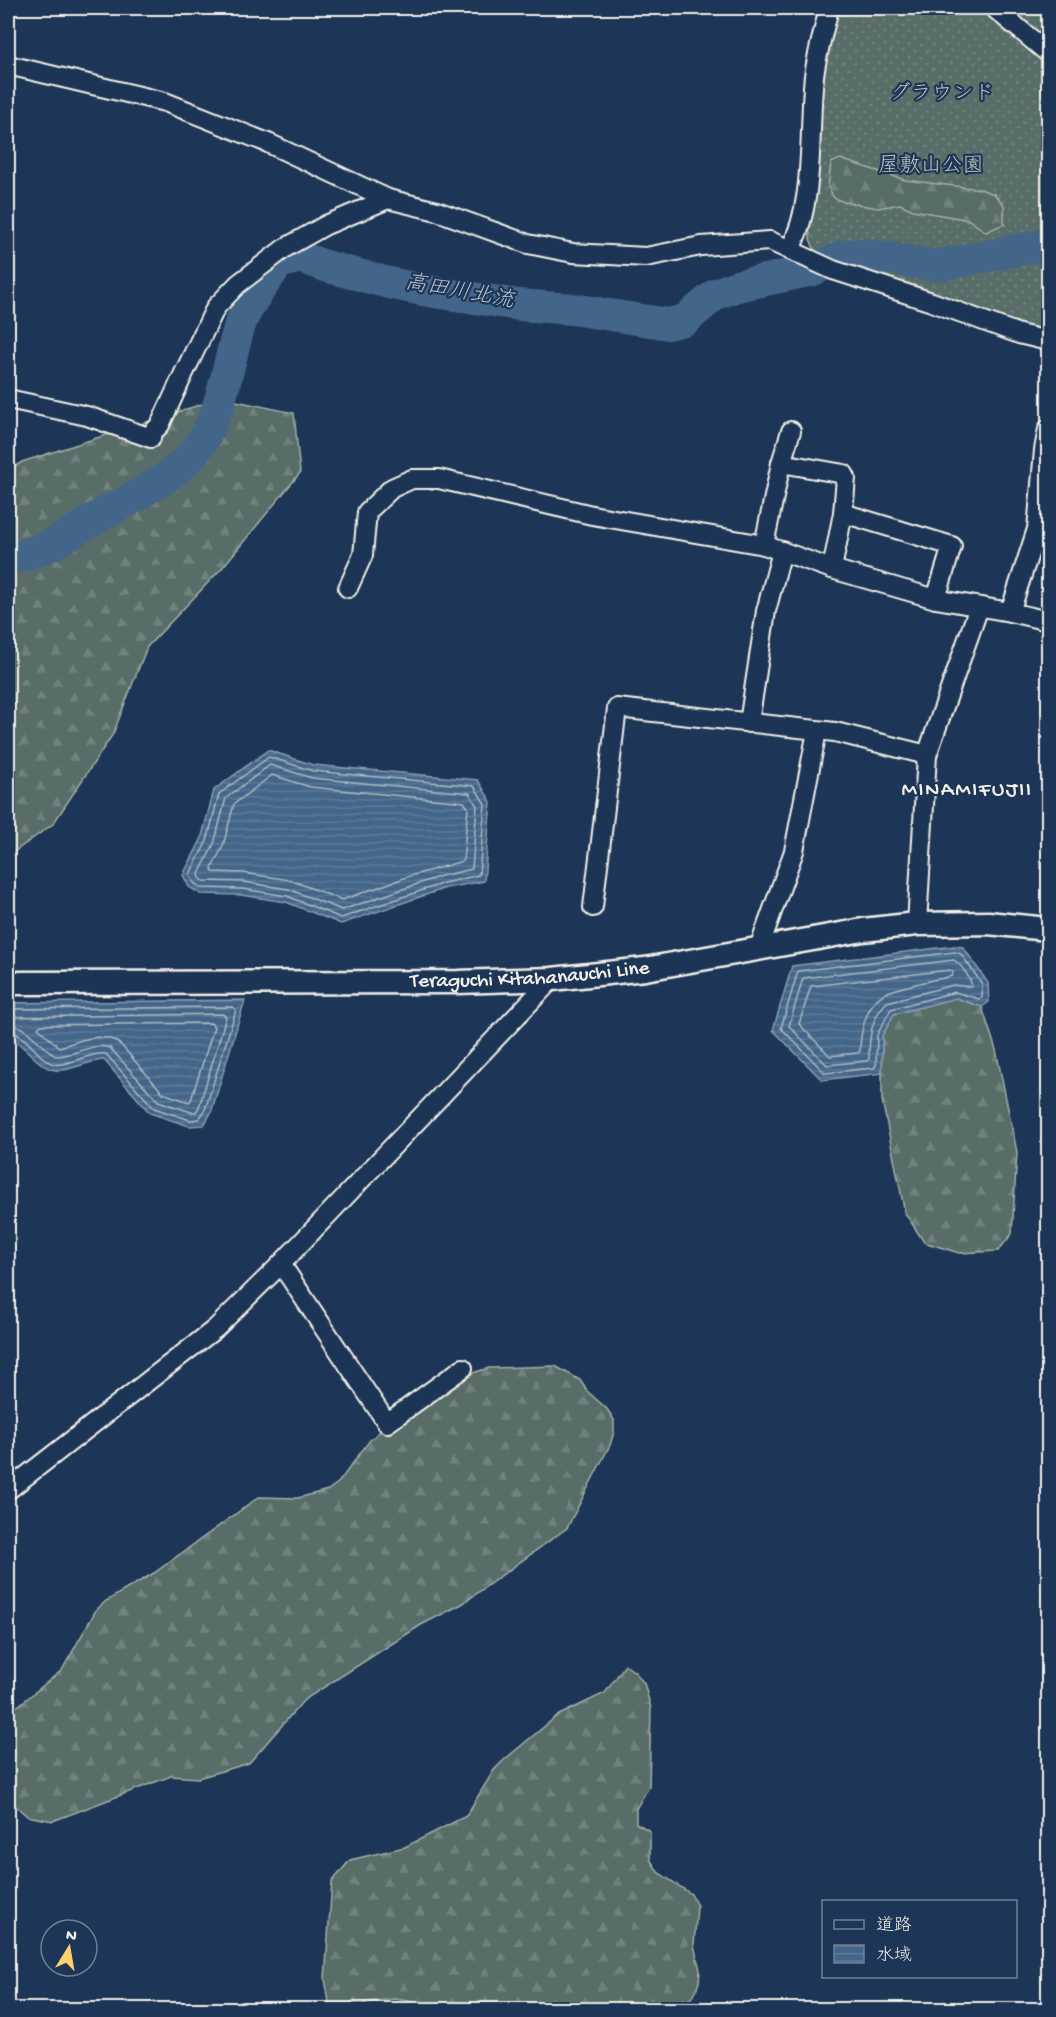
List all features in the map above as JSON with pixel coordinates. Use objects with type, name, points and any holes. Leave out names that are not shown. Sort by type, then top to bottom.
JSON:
[{"type":"main road","name":"Teraguchi Kitahanauchi Line","points":[[8,983],[458,982],[552,979],[645,969],[863,930],[917,924],[988,923],[1048,929]]},
{"type":"street","points":[[790,249],[802,225],[806,198],[814,74],[829,8]]},
{"type":"street","points":[[994,8],[1048,53]]},
{"type":"street","points":[[8,65],[165,102],[268,142],[388,199],[437,211],[528,244],[573,253],[646,257],[701,246],[770,241],[833,270],[971,315],[1019,334],[1048,341]]},
{"type":"street","points":[[8,399],[87,416],[151,438],[152,433],[160,425],[216,307],[238,284],[285,248],[316,231],[388,199]]},
{"type":"street","points":[[1010,612],[1037,529],[1048,429]]},
{"type":"street","points":[[764,545],[781,463],[791,431]]},
{"type":"street","points":[[781,463],[844,474],[846,478],[843,513],[831,569]]},
{"type":"street","points":[[348,588],[363,555],[367,512],[392,488],[412,479],[439,479],[592,515],[764,545],[831,569],[936,599],[1048,621]]},
{"type":"street","points":[[843,513],[952,546],[936,599]]},
{"type":"street","points":[[749,723],[766,611],[782,551]]},
{"type":"street","points":[[917,924],[927,755],[979,607]]},
{"type":"street","points":[[593,907],[617,708],[835,732],[927,755]]},
{"type":"street","points":[[759,948],[794,851],[817,730]]},
{"type":"street","points":[[8,1490],[215,1329],[281,1264],[552,979]]},
{"type":"street","points":[[281,1264],[387,1423],[463,1368]]},
{"type":"green space","name":"屋敷山公園","points":[[838,8],[1048,8],[1048,330],[1006,321],[811,259],[815,251],[810,239],[809,222],[823,70]]},
{"type":"green space","points":[[840,159],[905,180],[980,189],[994,194],[1004,205],[1004,224],[986,232],[969,220],[913,210],[900,204],[878,208],[844,202],[834,198],[828,187],[831,163]]},
{"type":"green space","points":[[221,398],[294,413],[300,473],[222,568],[147,647],[113,734],[53,824],[8,856],[8,471],[22,462]]},
{"type":"green space","points":[[956,998],[982,1007],[996,1050],[1017,1152],[1012,1234],[998,1251],[959,1253],[924,1242],[905,1213],[882,1100],[882,1036],[894,1014]]},
{"type":"green space","points":[[555,1366],[580,1380],[614,1420],[614,1432],[610,1445],[567,1528],[462,1604],[421,1625],[304,1700],[249,1763],[198,1778],[171,1776],[53,1821],[27,1816],[8,1799],[8,1714],[62,1670],[96,1610],[106,1601],[154,1573],[259,1497],[298,1498],[328,1490],[339,1482],[370,1440],[436,1384],[489,1368]]},
{"type":"green space","points":[[625,1665],[644,1683],[651,1708],[649,1786],[636,1809],[636,1823],[650,1831],[650,1859],[658,1872],[691,1894],[697,1906],[694,1945],[700,1970],[699,1982],[694,1995],[678,2010],[444,2010],[437,2006],[395,1999],[368,2002],[355,2009],[326,2009],[329,2002],[325,1979],[332,1882],[350,1860],[405,1847],[466,1816],[494,1770],[504,1760],[557,1716],[605,1693]]},
{"type":"water","points":[[268,750],[313,765],[478,780],[491,802],[484,881],[446,888],[341,924],[286,902],[241,895],[201,894],[189,887],[183,875],[201,840],[214,790]]},
{"type":"water","points":[[954,946],[963,947],[988,983],[989,1002],[982,1007],[956,998],[894,1014],[882,1036],[882,1073],[822,1080],[773,1030],[792,966]]},
{"type":"water","points":[[245,1000],[211,1113],[204,1125],[189,1126],[150,1113],[104,1060],[54,1070],[40,1063],[8,1036],[8,1003]]},
{"type":"waterway","name":"高田川北流","points":[[8,558],[31,553],[53,544],[151,487],[178,469],[189,458],[199,446],[214,418],[243,317],[278,263],[301,257],[325,266],[428,291],[668,324],[685,320],[716,294],[737,286],[813,270],[846,255],[866,254],[941,265],[1048,244]]},
{"type":"district","name":"MINAMIFUJII","points":[[967,791]]},
{"type":"park label","name":"グラウンド","points":[[942,95]]}]
